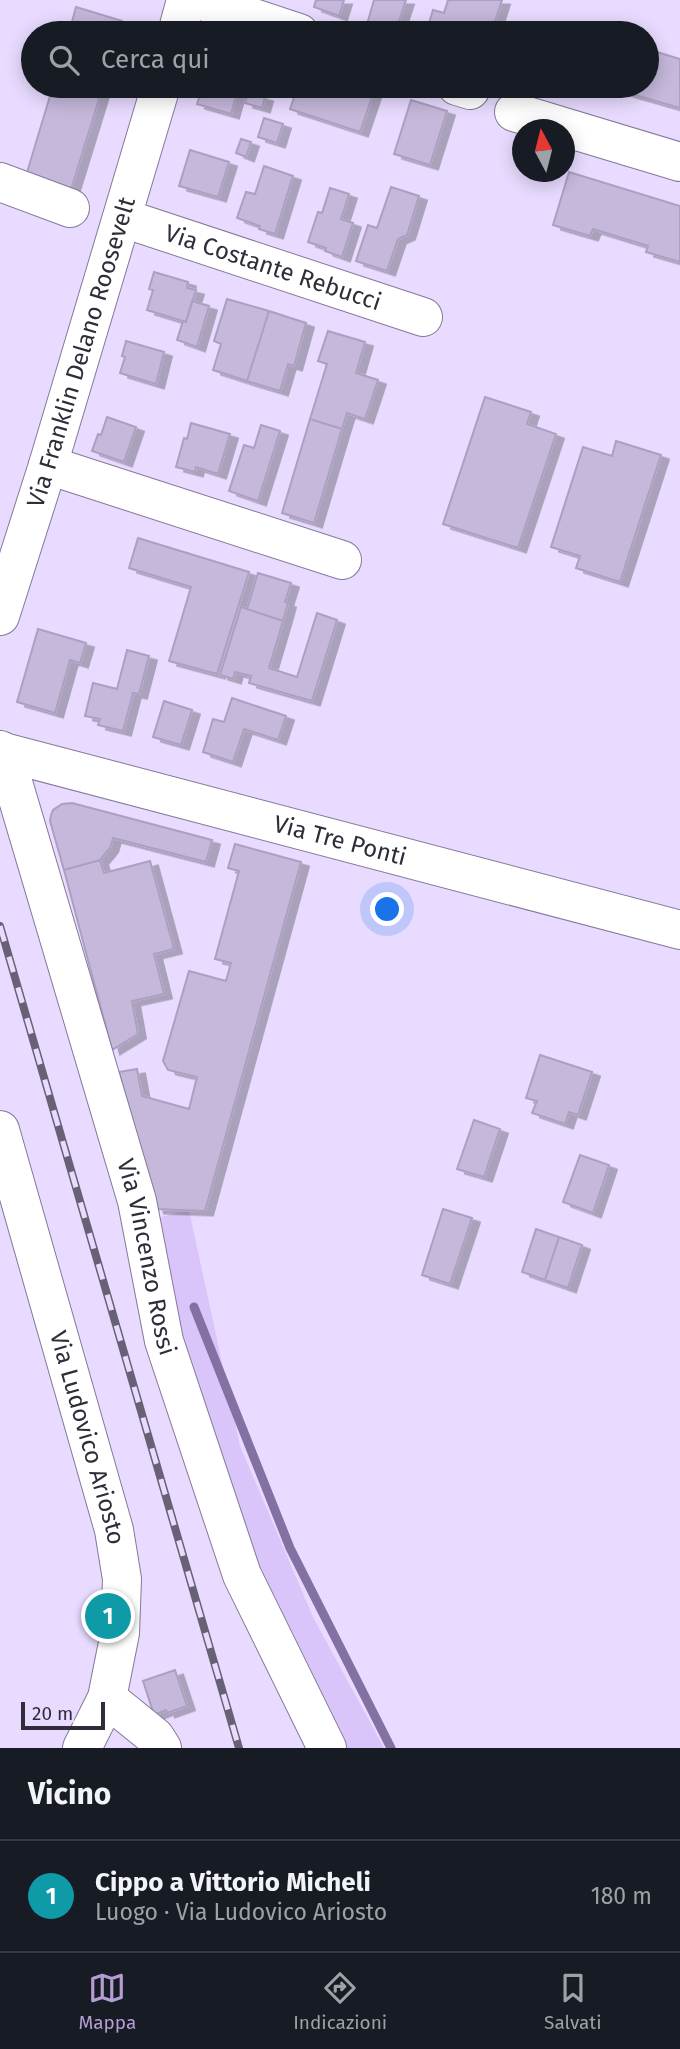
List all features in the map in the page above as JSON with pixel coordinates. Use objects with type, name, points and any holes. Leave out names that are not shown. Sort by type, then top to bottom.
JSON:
[{"type":"street","points":[[180,21],[186,0]]},
{"type":"street","points":[[199,0],[263,21]]},
{"type":"street","name":"Via Franklin Delano Roosevelt","points":[[0,616],[158,98]]},
{"type":"street","points":[[514,112],[680,162]]},
{"type":"street","points":[[0,182],[70,208]]},
{"type":"street","name":"Via Costante Rebucci","points":[[123,218],[423,317]]},
{"type":"street","points":[[48,465],[342,560]]},
{"type":"street","name":"Via Tre Ponti","points":[[2,751],[680,930]]},
{"type":"street","name":"Via Vincenzo Rossi","points":[[2,751],[137,1201],[164,1341],[242,1575],[327,1748]]},
{"type":"street","name":"Via Ludovico Ariosto","points":[[0,1130],[114,1530],[122,1580],[120,1633],[107,1698],[82,1748]]},
{"type":"street","points":[[107,1698],[155,1737],[162,1748]]},
{"type":"shaded area","points":[[189,1210],[240,1446],[313,1617],[384,1748],[306,1748],[141,1222]]},
{"type":"building","points":[[316,0],[344,0],[339,16],[314,7]]},
{"type":"building","points":[[374,0],[406,0],[399,21],[368,21]]},
{"type":"building","points":[[448,0],[502,0],[495,21],[430,21],[433,10],[444,13]]},
{"type":"building","points":[[76,7],[122,21],[72,21]]},
{"type":"building","points":[[659,53],[680,59],[680,108],[645,98],[659,98]]},
{"type":"building","points":[[49,98],[99,98],[70,193],[25,179]]},
{"type":"building","points":[[199,98],[236,98],[231,114],[197,104]]},
{"type":"building","points":[[246,98],[265,98],[262,108],[245,103]]},
{"type":"building","points":[[294,98],[372,98],[360,132],[290,109]]},
{"type":"building","points":[[411,100],[447,111],[430,165],[394,154]]},
{"type":"building","points":[[264,118],[283,124],[277,143],[258,137]]},
{"type":"building","points":[[241,139],[251,142],[246,157],[236,153]]},
{"type":"building","points":[[190,150],[229,162],[218,197],[179,186]]},
{"type":"building","points":[[264,166],[293,176],[275,234],[237,218],[246,192],[255,194]]},
{"type":"building","points":[[575,174],[680,206],[680,262],[646,252],[648,246],[593,229],[590,236],[553,225],[566,182],[575,182]]},
{"type":"building","points":[[391,187],[419,196],[407,235],[398,239],[387,271],[356,261],[368,225],[377,228]]},
{"type":"building","points":[[330,188],[349,194],[341,219],[353,223],[342,257],[308,242]]},
{"type":"building","points":[[154,272],[188,282],[187,288],[196,290],[186,322],[147,310],[153,290],[149,289]]},
{"type":"building","points":[[227,299],[269,311],[247,381],[213,370],[221,344],[214,341]]},
{"type":"building","points":[[192,301],[209,306],[197,347],[177,340]]},
{"type":"building","points":[[269,311],[306,323],[294,366],[288,364],[280,391],[247,381]]},
{"type":"building","points":[[328,331],[365,342],[356,373],[378,380],[365,419],[347,413],[342,429],[310,419],[327,364],[318,361]]},
{"type":"building","points":[[126,341],[164,352],[156,384],[120,373]]},
{"type":"building","points":[[485,397],[531,412],[527,424],[556,434],[518,548],[443,524]]},
{"type":"building","points":[[107,417],[136,427],[124,462],[92,451]]},
{"type":"building","points":[[310,419],[342,429],[314,523],[282,513]]},
{"type":"building","points":[[191,423],[230,434],[218,474],[196,467],[195,472],[176,467]]},
{"type":"building","points":[[261,425],[280,431],[258,501],[229,491],[244,445],[254,448]]},
{"type":"building","points":[[616,441],[661,455],[620,582],[576,568],[580,556],[551,547],[583,447],[612,456]]},
{"type":"building","points":[[138,538],[249,572],[217,674],[169,661],[191,587],[129,568]]},
{"type":"building","points":[[258,573],[291,583],[283,621],[247,609]]},
{"type":"building","points":[[241,607],[283,621],[269,668],[297,677],[317,613],[337,620],[312,701],[249,683],[251,676],[235,672],[233,679],[220,675]]},
{"type":"building","points":[[38,629],[86,643],[80,663],[70,660],[55,713],[17,702]]},
{"type":"building","points":[[127,650],[149,656],[139,694],[133,693],[123,731],[98,725],[100,719],[85,716],[93,683],[117,689]]},
{"type":"building","points":[[232,698],[286,716],[278,740],[244,729],[233,762],[203,752],[213,719],[224,722]]},
{"type":"building","points":[[164,701],[192,710],[181,745],[153,737]]},
{"type":"building","points":[[72,803],[212,840],[206,862],[113,838],[110,848],[100,860],[64,870],[50,821],[53,810],[62,804]]},
{"type":"building","points":[[235,844],[301,862],[205,1211],[156,1209],[119,1072],[137,1069],[142,1096],[189,1109],[197,1077],[168,1070],[163,1061],[189,971],[226,981],[231,963],[215,959],[239,871],[228,868]]},
{"type":"building","points":[[100,860],[104,873],[150,861],[174,949],[154,954],[164,994],[132,1001],[138,1034],[112,1050],[64,870]]},
{"type":"building","points":[[540,1055],[592,1072],[578,1115],[569,1112],[565,1124],[532,1113],[537,1101],[526,1098]]},
{"type":"building","points":[[474,1120],[500,1129],[484,1177],[457,1169]]},
{"type":"building","points":[[580,1155],[609,1165],[593,1213],[563,1202]]},
{"type":"building","points":[[443,1209],[472,1218],[450,1284],[422,1275]]},
{"type":"building","points":[[536,1229],[559,1237],[545,1280],[522,1272]]},
{"type":"building","points":[[559,1237],[582,1245],[568,1288],[545,1280]]},
{"type":"building","points":[[175,1670],[187,1706],[154,1715],[143,1681]]},
{"type":"waterway","points":[[194,1307],[290,1548],[391,1748]]},
{"type":"railway","points":[[0,926],[239,1748]]},
{"type":"place","name":"Cippo a Vittorio Micheli","points":[[108,1616]]}]
